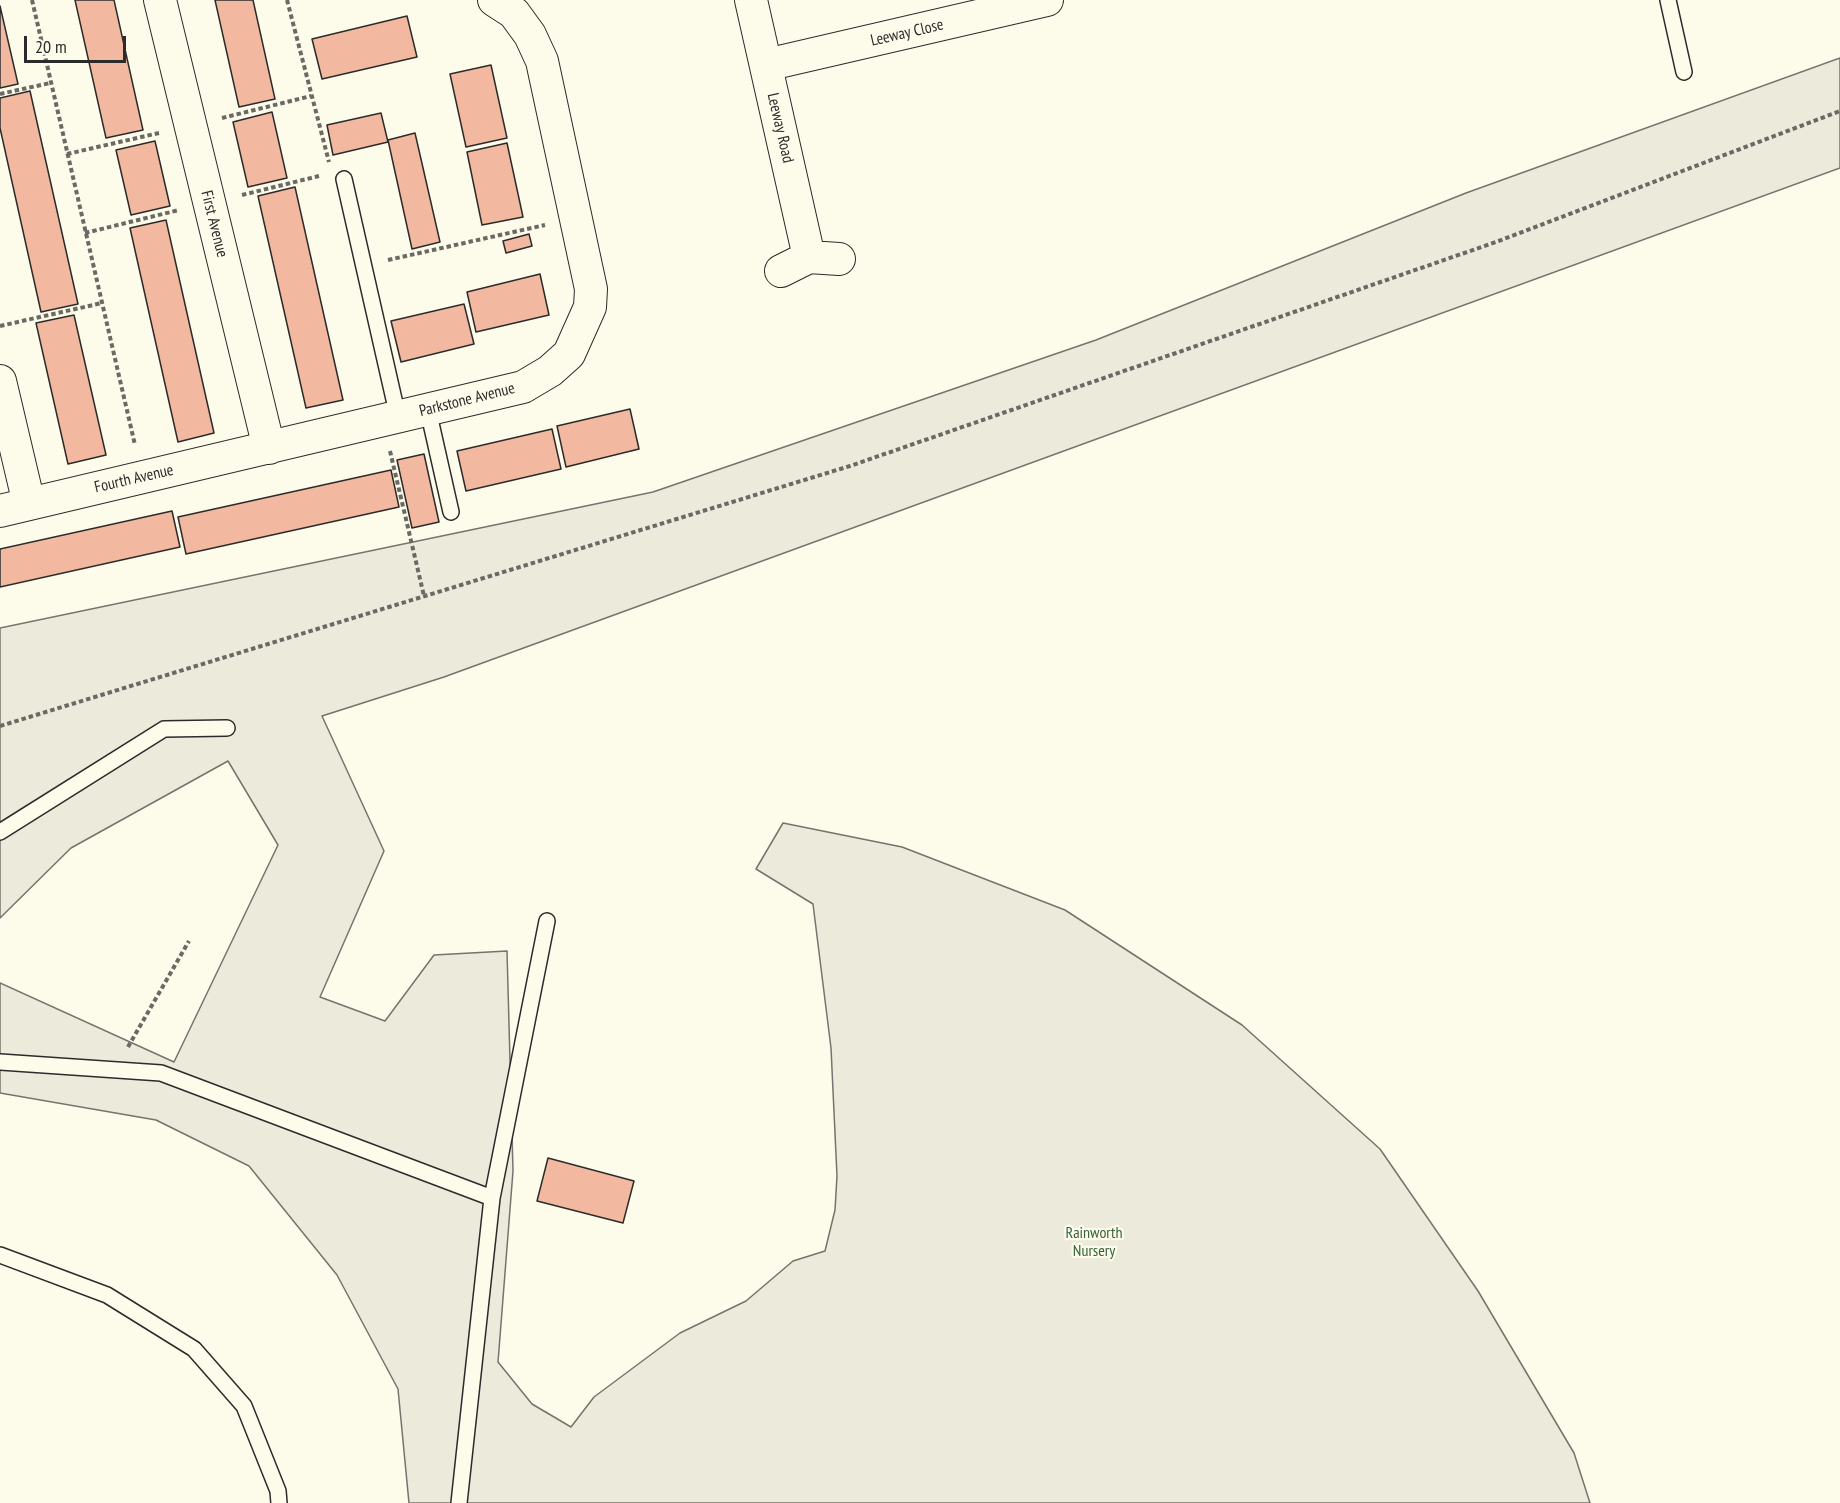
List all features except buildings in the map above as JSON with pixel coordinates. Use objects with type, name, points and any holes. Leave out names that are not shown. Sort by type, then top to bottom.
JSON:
[{"type":"street","name":"First Avenue","points":[[160,0],[268,448]]},
{"type":"street","name":"Parkstone Avenue","points":[[390,419],[523,387],[550,371],[568,354],[590,307],[591,290],[543,61],[530,35],[514,13],[494,0]]},
{"type":"street","name":"Leeway Road","points":[[751,0],[766,65],[824,258],[781,272]]},
{"type":"street","name":"Leeway Close","points":[[766,65],[1047,0]]},
{"type":"street","points":[[0,381],[14,507]]},
{"type":"street","name":"Fourth Avenue","points":[[14,507],[390,419]]},
{"type":"lane","points":[[1668,0],[1684,72]]},
{"type":"lane","name":"Parkstone Avenue","points":[[344,179],[363,266],[390,419]]},
{"type":"lane","points":[[428,410],[452,512]]},
{"type":"lane","points":[[0,832],[164,729],[227,728]]},
{"type":"lane","points":[[459,1503],[492,1198],[547,921]]},
{"type":"lane","points":[[0,1062],[162,1073],[492,1198]]},
{"type":"lane","points":[[0,1255],[107,1295],[194,1349],[244,1406],[278,1491],[279,1503]]},
{"type":"path","points":[[32,0],[143,478]]},
{"type":"path","points":[[287,0],[332,173],[344,179]]},
{"type":"path","points":[[0,94],[50,83]]},
{"type":"path","points":[[0,726],[850,466],[1496,242],[1840,111]]},
{"type":"path","points":[[363,266],[575,219]]},
{"type":"path","points":[[0,326],[102,303]]},
{"type":"path","points":[[390,419],[424,596]]},
{"type":"path","points":[[114,1070],[189,941]]},
{"type":"green space","name":"Rainworth Nursery","points":[[1840,58],[1840,168],[444,677],[322,716],[384,851],[320,997],[385,1021],[434,955],[507,951],[513,1171],[498,1362],[532,1404],[571,1427],[594,1397],[680,1333],[746,1301],[793,1261],[825,1251],[835,1210],[837,1176],[831,1048],[813,904],[756,869],[783,823],[902,847],[1065,910],[1242,1025],[1380,1149],[1478,1291],[1574,1453],[1590,1503],[409,1503],[398,1389],[337,1275],[249,1166],[156,1120],[0,1093],[0,983],[174,1062],[278,845],[228,761],[71,848],[0,918],[0,628],[653,492],[1096,340],[1466,193]]}]
